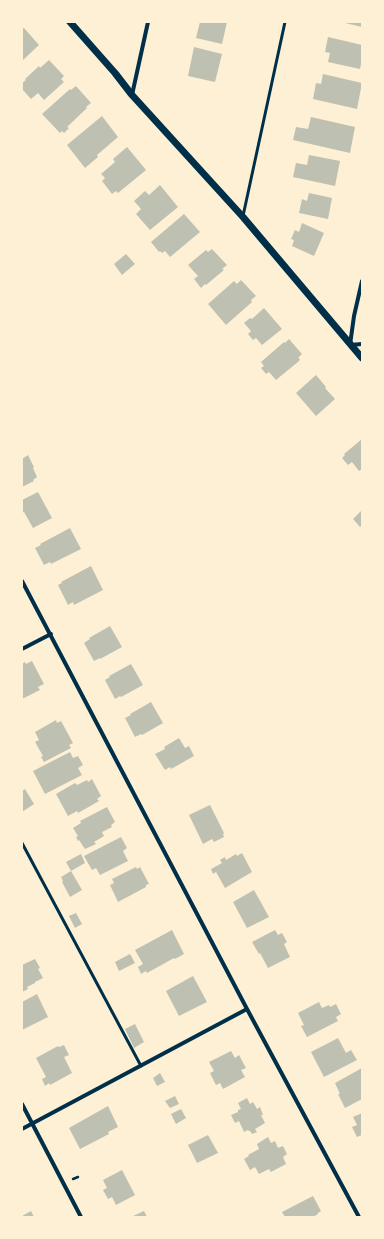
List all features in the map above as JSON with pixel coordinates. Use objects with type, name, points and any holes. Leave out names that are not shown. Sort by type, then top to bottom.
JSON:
[{"type":"street","points":[[70,22],[115,73],[132,95],[243,218],[362,358]]},
{"type":"street","points":[[132,95],[148,22]]},
{"type":"street","points":[[350,345],[354,316],[362,281]]},
{"type":"street","points":[[350,345],[362,344]]},
{"type":"street","points":[[22,581],[247,1009],[359,1217]]},
{"type":"street","points":[[22,649],[51,634]]},
{"type":"street","points":[[22,1129],[247,1009]]},
{"type":"street","points":[[22,1104],[81,1217]]},
{"type":"lane","points":[[243,218],[285,22]]},
{"type":"lane","points":[[22,843],[140,1066]]},
{"type":"building","points":[[200,22],[227,22],[222,44],[196,38]]},
{"type":"building","points":[[362,22],[362,27],[345,23]]},
{"type":"building","points":[[24,28],[39,45],[22,61],[22,29]]},
{"type":"building","points":[[328,37],[362,45],[360,69],[328,62],[330,53],[325,52]]},
{"type":"building","points":[[194,47],[222,54],[215,82],[188,76]]},
{"type":"building","points":[[49,60],[64,76],[61,79],[64,82],[44,100],[38,93],[31,99],[22,89],[22,83],[39,66],[40,68]]},
{"type":"building","points":[[323,74],[362,83],[357,109],[313,99],[316,83],[321,84]]},
{"type":"building","points":[[76,86],[91,103],[67,127],[69,128],[64,133],[62,131],[60,133],[42,114],[70,89],[71,90]]},
{"type":"building","points":[[102,116],[118,137],[97,155],[98,157],[85,168],[67,145]]},
{"type":"building","points":[[311,117],[355,127],[350,153],[293,140],[296,127],[308,129]]},
{"type":"building","points":[[127,147],[146,170],[118,193],[116,191],[112,194],[102,181],[105,178],[101,174],[115,162],[113,159]]},
{"type":"building","points":[[309,155],[340,161],[335,186],[293,177],[296,163],[307,165]]},
{"type":"building","points":[[160,185],[178,207],[150,230],[136,214],[141,209],[134,201],[145,191],[149,195]]},
{"type":"building","points":[[309,193],[332,198],[328,219],[299,213],[302,199],[307,201]]},
{"type":"building","points":[[184,214],[200,232],[170,257],[165,251],[162,253],[160,251],[159,252],[151,242]]},
{"type":"building","points":[[302,223],[324,233],[314,256],[292,246],[294,240],[291,239],[295,230],[299,232]]},
{"type":"building","points":[[212,249],[227,265],[222,269],[224,270],[201,288],[194,279],[198,276],[188,265],[206,250],[208,252]]},
{"type":"building","points":[[126,254],[135,264],[122,275],[114,264]]},
{"type":"building","points":[[241,280],[256,296],[251,300],[252,302],[226,325],[208,304],[234,281],[237,284]]},
{"type":"building","points":[[264,308],[282,329],[262,345],[256,338],[253,340],[248,334],[251,331],[244,323],[250,318],[252,319]]},
{"type":"building","points":[[289,339],[302,354],[298,358],[300,359],[299,361],[276,380],[269,372],[266,374],[261,368],[264,366],[261,362]]},
{"type":"building","points":[[316,375],[335,399],[316,416],[296,393]]},
{"type":"building","points":[[362,439],[362,469],[359,471],[352,462],[348,465],[342,458],[345,455],[344,454]]},
{"type":"building","points":[[28,455],[37,477],[33,480],[34,481],[22,487],[22,459]]},
{"type":"building","points":[[38,492],[52,518],[33,528],[24,512],[22,513],[22,500]]},
{"type":"building","points":[[362,510],[362,525],[360,527],[353,519]]},
{"type":"building","points":[[70,528],[81,549],[51,564],[50,562],[44,565],[35,548]]},
{"type":"building","points":[[91,566],[103,590],[74,605],[73,602],[68,605],[58,585]]},
{"type":"building","points":[[110,626],[122,647],[94,661],[84,643],[90,639],[89,638]]},
{"type":"building","points":[[32,661],[44,684],[38,687],[40,690],[22,699],[22,664]]},
{"type":"building","points":[[131,664],[143,685],[115,699],[105,680],[110,677],[109,676]]},
{"type":"building","points":[[151,702],[163,723],[142,735],[141,734],[135,737],[125,718]]},
{"type":"building","points":[[56,720],[57,723],[61,721],[73,743],[69,745],[71,748],[44,762],[41,757],[43,756],[35,742],[39,740],[35,732]]},
{"type":"building","points":[[179,738],[185,748],[189,746],[194,756],[171,769],[170,767],[165,770],[155,754],[165,749],[164,747]]},
{"type":"building","points":[[70,752],[73,758],[78,756],[83,765],[78,768],[82,775],[45,794],[33,771]]},
{"type":"building","points":[[92,779],[101,796],[97,799],[99,801],[78,813],[77,811],[68,816],[56,794],[75,783],[77,785],[87,780],[88,782]]},
{"type":"building","points":[[25,789],[34,804],[22,812],[22,791]]},
{"type":"building","points":[[210,805],[224,833],[224,837],[214,842],[212,839],[203,844],[189,815]]},
{"type":"building","points":[[107,807],[115,822],[111,825],[112,827],[102,832],[104,836],[94,842],[96,844],[85,849],[79,840],[78,841],[76,837],[78,836],[73,828],[81,823],[80,821]]},
{"type":"building","points":[[121,837],[127,848],[123,851],[128,861],[100,875],[96,868],[92,870],[84,856]]},
{"type":"building","points":[[242,853],[252,872],[225,888],[216,872],[213,874],[211,869],[222,863],[220,860],[225,857],[226,860],[236,854],[237,856]]},
{"type":"building","points":[[81,854],[85,863],[71,871],[66,862]]},
{"type":"building","points":[[136,867],[137,869],[140,867],[149,884],[118,902],[110,885],[114,883],[112,879]]},
{"type":"building","points":[[71,871],[82,890],[70,897],[61,877]]},
{"type":"building","points":[[254,890],[269,917],[247,928],[233,902]]},
{"type":"building","points":[[76,913],[82,924],[75,928],[69,916]]},
{"type":"building","points":[[172,930],[184,954],[147,973],[146,971],[141,974],[138,967],[143,964],[135,950]]},
{"type":"building","points":[[275,930],[278,935],[282,933],[287,942],[284,944],[290,957],[268,968],[252,942]]},
{"type":"building","points":[[130,954],[135,963],[119,971],[115,962]]},
{"type":"building","points":[[35,959],[43,978],[27,987],[28,989],[22,992],[22,965]]},
{"type":"building","points":[[193,976],[207,1002],[179,1016],[166,991]]},
{"type":"building","points":[[37,994],[48,1017],[22,1030],[22,1002]]},
{"type":"building","points":[[319,1002],[322,1008],[329,1005],[330,1007],[336,1004],[341,1014],[336,1017],[338,1021],[307,1037],[301,1026],[304,1025],[298,1013]]},
{"type":"building","points":[[135,1024],[144,1042],[134,1048],[125,1029]]},
{"type":"building","points":[[338,1038],[346,1053],[351,1050],[357,1060],[324,1077],[311,1052]]},
{"type":"building","points":[[64,1045],[69,1055],[64,1057],[72,1073],[50,1085],[49,1083],[45,1086],[42,1079],[46,1077],[36,1058],[58,1046]]},
{"type":"building","points":[[231,1051],[235,1058],[239,1055],[246,1068],[241,1070],[245,1077],[223,1089],[220,1083],[216,1085],[210,1073],[214,1071],[209,1062]]},
{"type":"building","points":[[362,1068],[362,1099],[345,1108],[338,1094],[340,1094],[335,1083]]},
{"type":"building","points":[[160,1073],[165,1082],[157,1086],[153,1078]]},
{"type":"building","points":[[175,1096],[179,1104],[170,1108],[165,1101]]},
{"type":"building","points":[[247,1098],[250,1104],[253,1102],[257,1109],[260,1107],[263,1115],[261,1115],[265,1123],[255,1129],[257,1132],[252,1134],[248,1130],[244,1132],[239,1121],[235,1123],[231,1115],[241,1109],[238,1103]]},
{"type":"building","points":[[108,1106],[118,1127],[108,1132],[109,1134],[80,1149],[69,1128]]},
{"type":"building","points":[[181,1109],[186,1118],[176,1124],[171,1114]]},
{"type":"building","points":[[362,1113],[362,1135],[357,1137],[352,1127],[357,1125],[353,1117]]},
{"type":"building","points":[[208,1135],[218,1153],[197,1163],[188,1145]]},
{"type":"building","points":[[268,1137],[271,1143],[275,1141],[278,1148],[283,1146],[287,1154],[283,1157],[286,1164],[271,1172],[269,1169],[259,1174],[255,1167],[250,1170],[244,1159],[259,1149],[257,1144]]},
{"type":"building","points":[[122,1170],[135,1195],[116,1205],[112,1197],[108,1199],[103,1190],[107,1188],[103,1180]]},
{"type":"building","points":[[313,1196],[321,1211],[318,1214],[313,1217],[285,1217],[282,1212]]},
{"type":"building","points":[[31,1211],[34,1217],[22,1217],[22,1216]]},
{"type":"building","points":[[144,1211],[147,1217],[131,1217]]}]
